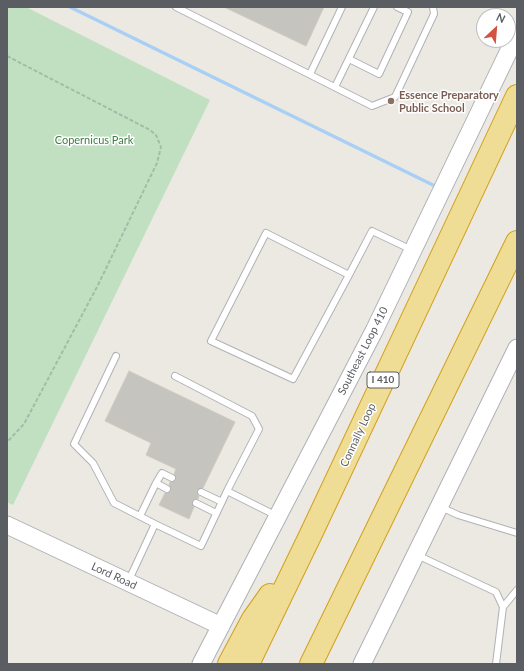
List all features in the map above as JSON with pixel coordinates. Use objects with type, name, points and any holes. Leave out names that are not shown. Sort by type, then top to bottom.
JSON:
[{"type":"highway","name":"Connally Loop","points":[[248,664],[310,536],[517,96]]},
{"type":"highway","points":[[312,664],[517,242]]},
{"type":"highway","points":[[228,664],[253,619],[310,536]]},
{"type":"main road","name":"Southeast Loop 410","points":[[201,664],[278,517],[413,250],[517,34]]},
{"type":"main road","points":[[362,664],[517,348]]},
{"type":"main road","name":"Lord Road","points":[[7,525],[127,583],[221,626]]},
{"type":"lane","points":[[176,7],[372,106],[395,97],[434,14],[433,7]]},
{"type":"lane","points":[[310,74],[342,7]]},
{"type":"lane","points":[[335,87],[374,7]]},
{"type":"lane","points":[[349,58],[379,74],[408,12],[397,7]]},
{"type":"lane","points":[[349,275],[266,233],[211,341],[293,379],[349,275],[372,231],[413,250]]},
{"type":"lane","points":[[116,356],[74,444],[93,463],[114,503],[200,546],[259,429],[252,416],[175,376]]},
{"type":"lane","points":[[140,516],[162,473],[172,478]]},
{"type":"lane","points":[[156,483],[167,489]]},
{"type":"lane","points":[[201,492],[222,502]]},
{"type":"lane","points":[[227,492],[278,517]]},
{"type":"lane","points":[[196,503],[216,514]]},
{"type":"lane","points":[[440,507],[458,515],[517,533]]},
{"type":"lane","points":[[127,583],[155,524]]},
{"type":"lane","points":[[416,555],[496,592],[503,607],[496,664]]},
{"type":"lane","points":[[503,607],[517,590]]},
{"type":"path","points":[[7,56],[150,130],[156,135],[161,147],[157,163],[95,291],[24,424],[7,442]]},
{"type":"green space","name":"Copernicus Park","points":[[7,7],[26,7],[210,100],[13,505],[7,502]]},
{"type":"building","points":[[224,7],[324,7],[306,46]]},
{"type":"building","points":[[129,371],[235,422],[203,488],[197,490],[199,496],[198,499],[194,499],[192,501],[194,507],[189,519],[159,505],[165,493],[171,491],[169,485],[170,482],[176,480],[174,474],[176,469],[146,455],[151,443],[105,421]]},
{"type":"waterway","points":[[70,7],[437,187]]},
{"type":"place","name":"Essence Preparatory Public School","points":[[391,101]]}]
